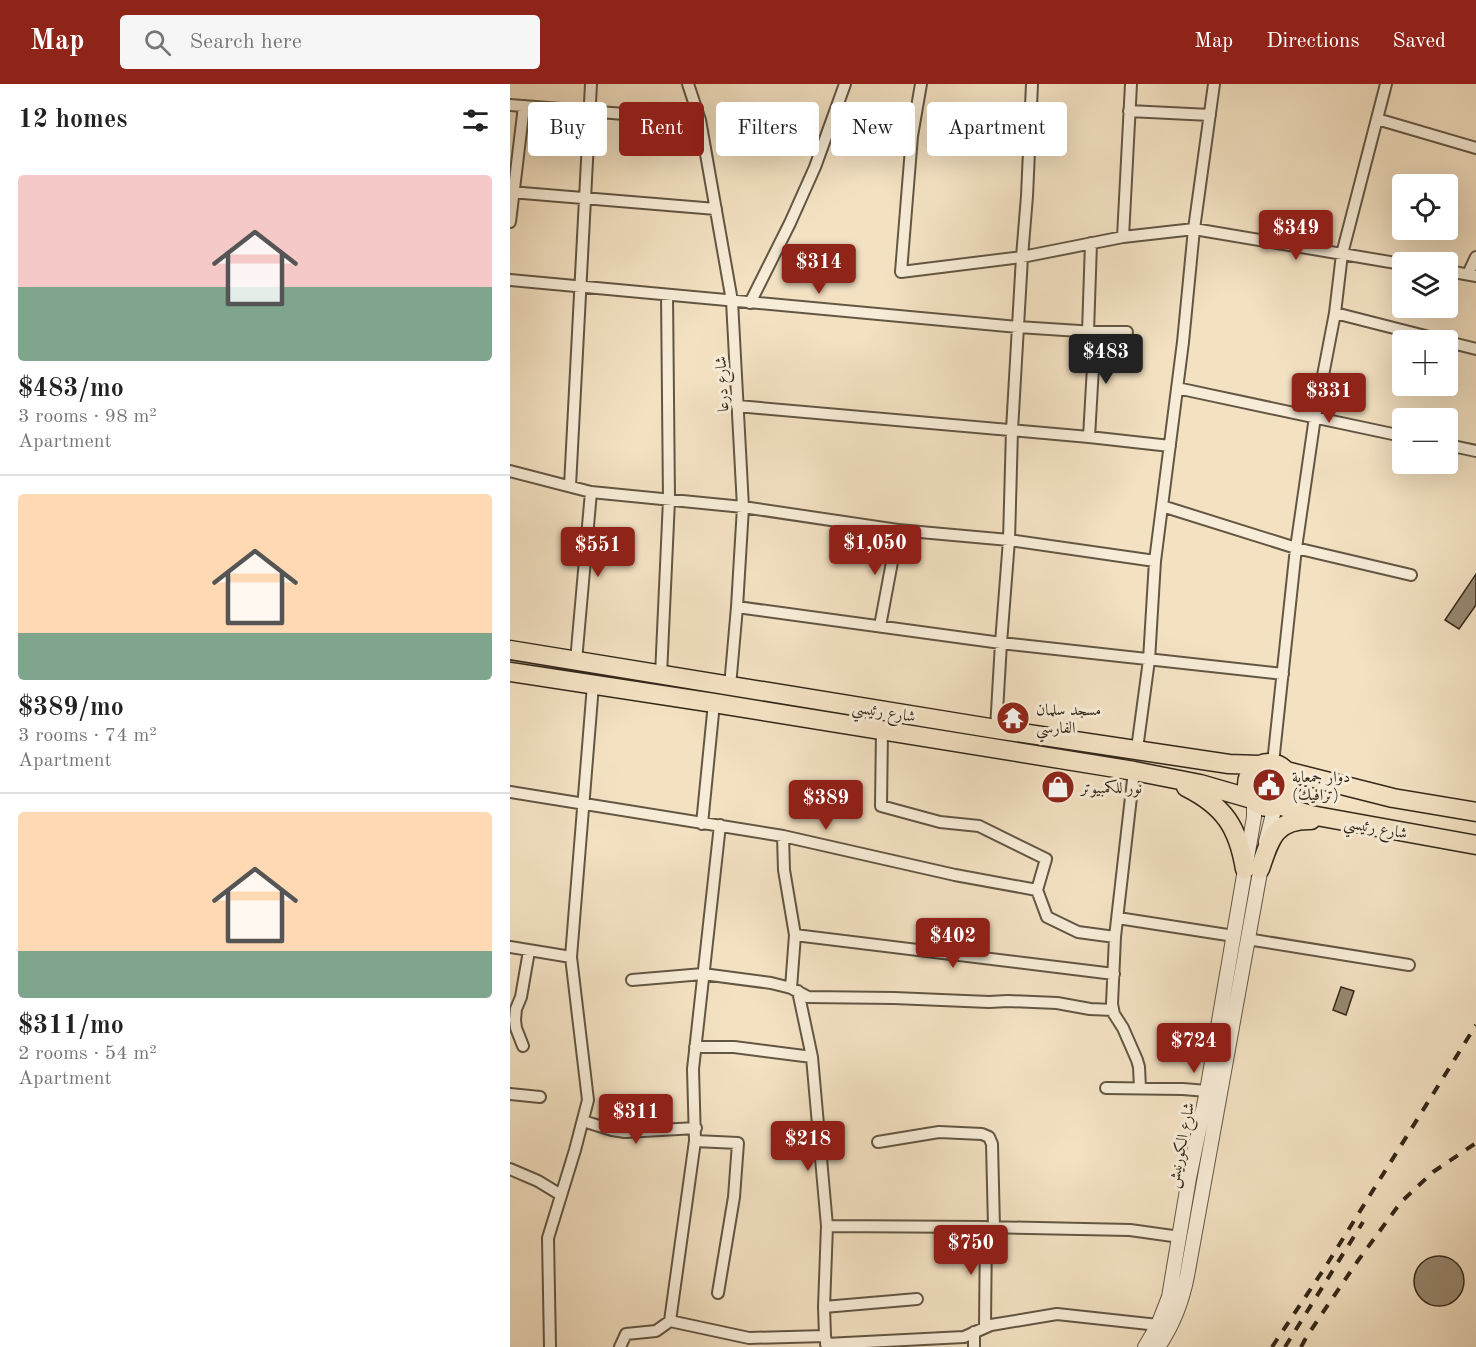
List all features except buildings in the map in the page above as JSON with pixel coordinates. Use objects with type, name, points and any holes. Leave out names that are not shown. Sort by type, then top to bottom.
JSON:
[{"type":"highway","name":"شارع رئيسي","points":[[510,651],[996,729],[1230,764],[1273,767],[1393,798],[1476,812]]},
{"type":"highway","points":[[584,662],[591,685]]},
{"type":"highway","name":"شارع رئيسي","points":[[510,672],[1134,771],[1200,784],[1253,800]]},
{"type":"highway","points":[[1273,767],[1290,781],[1290,792],[1287,798],[1276,806],[1264,807],[1253,800],[1247,789],[1247,778],[1251,772],[1273,767]]},
{"type":"highway","points":[[1160,776],[1202,795],[1222,812],[1229,821],[1241,851],[1252,869],[1272,836],[1281,826],[1296,820],[1307,819],[1347,822]]},
{"type":"highway","name":"شارع رئيسي","points":[[1276,806],[1311,815],[1476,845]]},
{"type":"street","points":[[590,102],[591,84]]},
{"type":"street","name":"شارع درعا","points":[[688,84],[694,102]]},
{"type":"street","points":[[750,303],[815,167],[845,84]]},
{"type":"street","points":[[921,84],[912,136],[901,272],[1022,257],[1123,237],[1194,229],[1392,262]]},
{"type":"street","points":[[996,729],[1009,540],[1012,430],[1032,84]]},
{"type":"street","points":[[1123,237],[1131,84]]},
{"type":"street","points":[[1137,749],[1149,660],[1155,561],[1194,229],[1214,84]]},
{"type":"street","points":[[1273,767],[1296,548],[1315,417],[1335,314],[1342,254],[1386,84]]},
{"type":"street","points":[[510,105],[528,106]]},
{"type":"street","points":[[510,222],[524,106]]},
{"type":"street","points":[[1129,111],[1210,115]]},
{"type":"street","points":[[1377,119],[1476,148]]},
{"type":"street","name":"شارع درعا","points":[[704,142],[732,301],[742,507],[730,686]]},
{"type":"street","points":[[570,486],[588,156]]},
{"type":"street","points":[[512,192],[716,209]]},
{"type":"street","points":[[1089,437],[1091,243]]},
{"type":"street","points":[[1472,275],[1476,257]]},
{"type":"street","points":[[510,280],[1018,327],[1127,332]]},
{"type":"street","points":[[661,675],[669,500],[667,295]]},
{"type":"street","points":[[1335,314],[1400,330]]},
{"type":"street","points":[[1458,344],[1476,349]]},
{"type":"street","points":[[1177,388],[1392,434]]},
{"type":"street","points":[[737,406],[1170,446]]},
{"type":"street","points":[[1458,448],[1476,452]]},
{"type":"street","points":[[510,471],[591,492],[742,507],[898,530],[1009,540],[1155,561]]},
{"type":"street","points":[[584,662],[591,492]]},
{"type":"street","points":[[1162,507],[1296,548],[1411,575]]},
{"type":"street","points":[[880,626],[898,530]]},
{"type":"street","points":[[737,607],[1001,643],[1283,674]]},
{"type":"street","points":[[550,1347],[548,1238],[588,1100],[571,957],[591,685]]},
{"type":"street","points":[[702,824],[714,703]]},
{"type":"street","points":[[882,730],[880,806],[940,822],[979,826],[1046,859],[1037,890],[1047,916],[1078,932],[1115,937]]},
{"type":"street","points":[[1134,771],[1115,937],[1113,1010],[1137,1060],[1140,1088]]},
{"type":"street","points":[[510,792],[783,836],[955,875],[1037,890]]},
{"type":"street","name":"شارع الكورنيش","points":[[1158,1347],[1167,1334],[1182,1299],[1193,1249],[1252,869],[1253,800]]},
{"type":"street","name":"شارع الكورنيش","points":[[1252,869],[1276,806]]},
{"type":"street","points":[[620,1347],[626,1334],[656,1331],[670,1321],[695,1141],[693,1069],[720,825]]},
{"type":"street","points":[[783,836],[784,870],[795,935],[794,989],[812,1057],[827,1226],[824,1306],[826,1342]]},
{"type":"street","points":[[1118,918],[1409,965]]},
{"type":"street","points":[[795,935],[1114,974]]},
{"type":"street","name":"شارع الكورنيش","points":[[1145,1347],[1158,1325],[1169,1297],[1190,1178],[1240,937]]},
{"type":"street","points":[[510,947],[571,957]]},
{"type":"street","points":[[523,1046],[515,1020],[530,951]]},
{"type":"street","points":[[632,980],[703,974],[771,983],[794,989],[808,997],[1057,1003],[1090,1009],[1113,1010]]},
{"type":"street","points":[[695,1047],[734,1047],[812,1057]]},
{"type":"street","points":[[1106,1088],[1208,1091]]},
{"type":"street","points":[[510,1094],[540,1097]]},
{"type":"street","points":[[583,1121],[625,1132],[696,1128]]},
{"type":"street","points":[[878,1142],[939,1132],[982,1134],[989,1137],[992,1144],[985,1326]]},
{"type":"street","points":[[695,1141],[738,1143],[734,1197],[718,1293]]},
{"type":"street","points":[[510,1169],[538,1180],[561,1195]]},
{"type":"street","points":[[1190,1178],[1204,1180]]},
{"type":"street","points":[[827,1226],[1130,1230],[1180,1237]]},
{"type":"street","points":[[824,1306],[917,1299]]},
{"type":"street","points":[[670,1321],[749,1338],[826,1342],[964,1336],[985,1326],[1057,1314],[1158,1325]]},
{"type":"street","points":[[974,1332],[974,1347]]},
{"type":"railway","points":[[1272,1347],[1324,1269],[1476,1025]]},
{"type":"railway","points":[[1301,1347],[1357,1262],[1401,1202],[1433,1172],[1476,1143]]},
{"type":"railway","points":[[1285,1347],[1363,1222]]},
{"type":"place","name":"مسجد سلمان الفارسي","points":[[1013,718]]},
{"type":"place","name":"دوار جمعاية (ترافيك)","points":[[1269,785]]},
{"type":"place","name":"نور للكمبيوتر","points":[[1058,787]]}]
